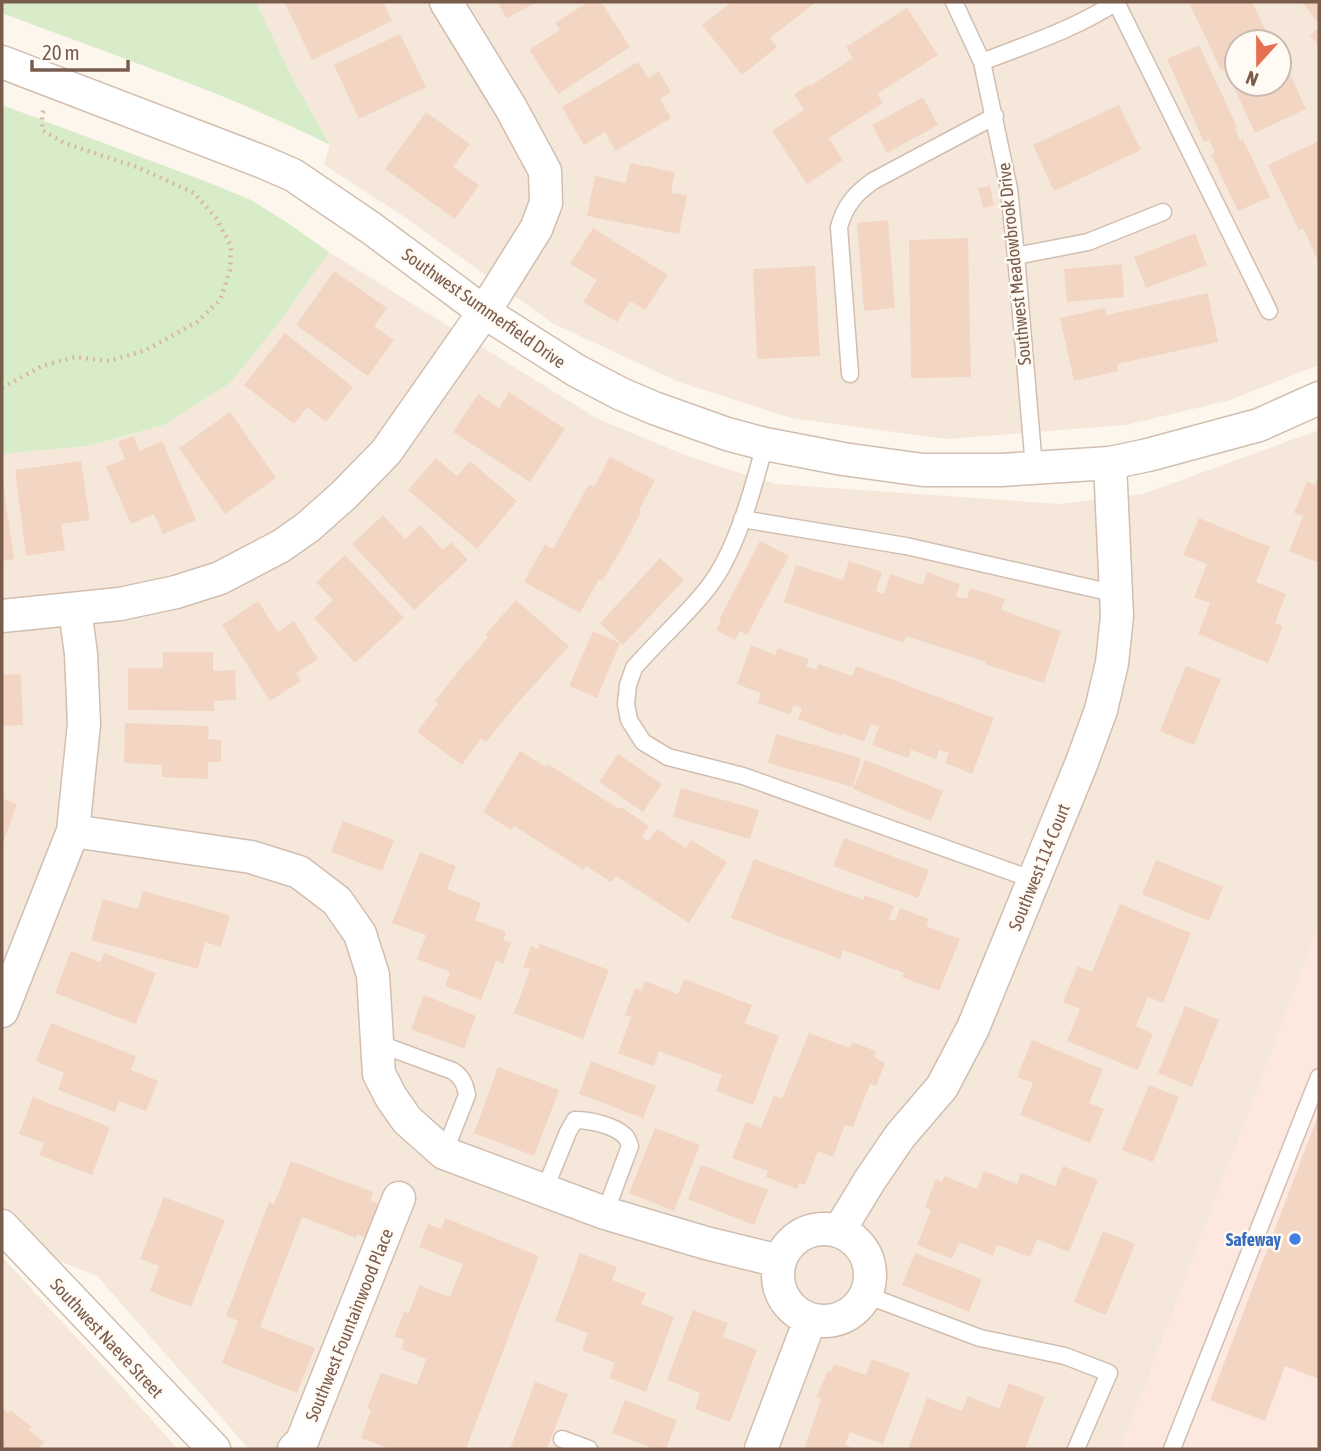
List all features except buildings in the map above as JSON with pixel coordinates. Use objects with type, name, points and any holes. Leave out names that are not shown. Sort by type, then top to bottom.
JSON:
[{"type":"street","points":[[2,616],[120,604],[176,592],[220,578],[281,546],[308,527],[386,452],[484,312],[536,229],[547,203],[545,171],[512,108],[446,2]]},
{"type":"street","name":"Southwest Summerfield Drive","points":[[2,62],[293,175],[371,228],[484,312],[577,372],[654,408],[727,434],[765,444],[843,459],[923,470],[1001,470],[1110,463],[1259,425],[1319,398]]},
{"type":"street","name":"Southwest 114 Court","points":[[839,1231],[900,1136],[942,1087],[973,1028],[1101,710],[1112,663],[1117,615],[1110,463]]},
{"type":"street","points":[[2,1011],[73,831],[84,724],[81,654],[75,609]]},
{"type":"street","points":[[73,831],[251,857],[299,872],[337,901],[360,934],[373,975],[379,1074],[407,1120],[444,1153],[605,1213],[779,1261]]},
{"type":"street","name":"Southwest Fountainwood Place","points":[[294,1449],[302,1441],[399,1198]]},
{"type":"street","name":"Southwest Naeve Street","points":[[2,1226],[214,1449]]},
{"type":"street","points":[[821,1229],[839,1231],[855,1240],[866,1254],[871,1272],[869,1290],[860,1306],[845,1317],[828,1322],[810,1320],[794,1311],[782,1296],[777,1279],[779,1261],[789,1245],[803,1234],[821,1229]]},
{"type":"street","points":[[761,1449],[810,1320]]},
{"type":"lane","name":"Southwest Meadowbrook Drive","points":[[954,2],[982,62],[1009,189],[1034,467]]},
{"type":"lane","points":[[982,62],[1055,34],[1116,2],[1269,311]]},
{"type":"lane","points":[[850,374],[839,227],[847,205],[858,191],[873,181],[995,116]]},
{"type":"lane","points":[[1017,256],[1088,242],[1163,212]]},
{"type":"lane","points":[[765,444],[752,492],[723,565],[708,587],[634,668],[628,685],[626,704],[629,720],[643,741],[668,757],[743,776],[1034,880]]},
{"type":"lane","points":[[742,519],[906,546],[1116,594]]},
{"type":"lane","points":[[377,1043],[460,1076],[467,1095],[444,1153]]},
{"type":"lane","points":[[1172,1449],[1319,1077]]},
{"type":"lane","points":[[544,1191],[575,1120],[589,1120],[626,1136],[630,1146],[605,1213]]},
{"type":"lane","points":[[866,1295],[979,1338],[1065,1356],[1109,1373],[1076,1449]]},
{"type":"lane","points":[[562,1439],[590,1449]]},
{"type":"path","points":[[2,388],[42,366],[75,357],[109,361],[146,350],[197,322],[220,299],[230,270],[231,246],[216,218],[194,194],[138,167],[64,143],[42,130],[42,114],[57,83]]},
{"type":"shaded area","points":[[256,2],[1319,2],[1319,365],[1230,400],[1126,425],[946,439],[791,418],[679,382],[554,324],[400,214],[324,165],[330,145],[292,77]]},
{"type":"shaded area","points":[[329,252],[598,419],[690,457],[775,484],[1059,504],[1143,494],[1319,430],[1319,927],[1121,1449],[249,1449],[97,1276],[2,1238],[2,454],[88,446],[164,425],[230,383],[278,324]]},
{"type":"shaded area","points":[[1319,927],[1319,1449],[1121,1449]]},
{"type":"shaded area","points":[[2,1257],[123,1388],[178,1449],[2,1449]]},
{"type":"green space","points":[[2,2],[256,2],[292,77],[330,145],[209,91],[2,13]]},
{"type":"green space","points":[[2,105],[249,199],[329,252],[278,324],[230,383],[164,425],[88,446],[2,454]]},
{"type":"place","name":"Safeway","points":[[1295,1239]]}]
